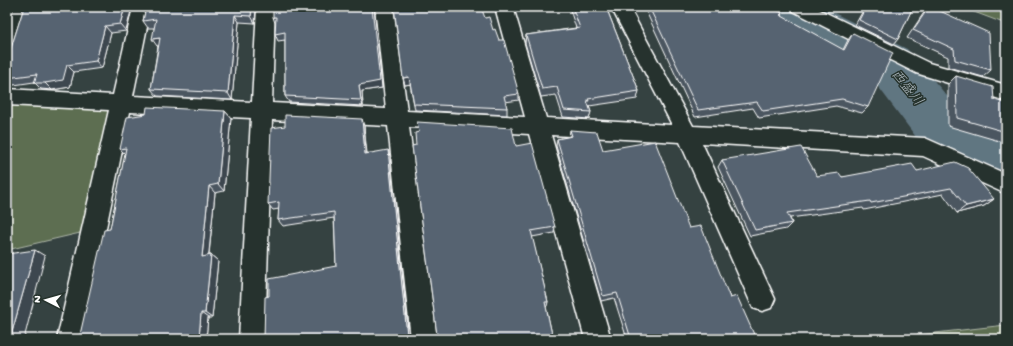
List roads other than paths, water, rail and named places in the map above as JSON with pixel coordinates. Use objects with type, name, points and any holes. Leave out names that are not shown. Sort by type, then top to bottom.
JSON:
[{"type":"street","points":[[7,54],[23,7]]},
{"type":"street","points":[[70,339],[142,7]]},
{"type":"street","points":[[252,339],[266,7]]},
{"type":"street","points":[[384,7],[396,118],[424,339]]},
{"type":"street","points":[[504,7],[536,126],[598,339]]},
{"type":"street","points":[[620,7],[687,134],[762,299]]},
{"type":"street","points":[[799,7],[923,68],[1006,93]]},
{"type":"street","points":[[7,97],[121,102],[925,147],[1006,184]]},
{"type":"waterway","name":"西盛川","points":[[781,7],[889,63],[957,148],[1006,163]]}]
